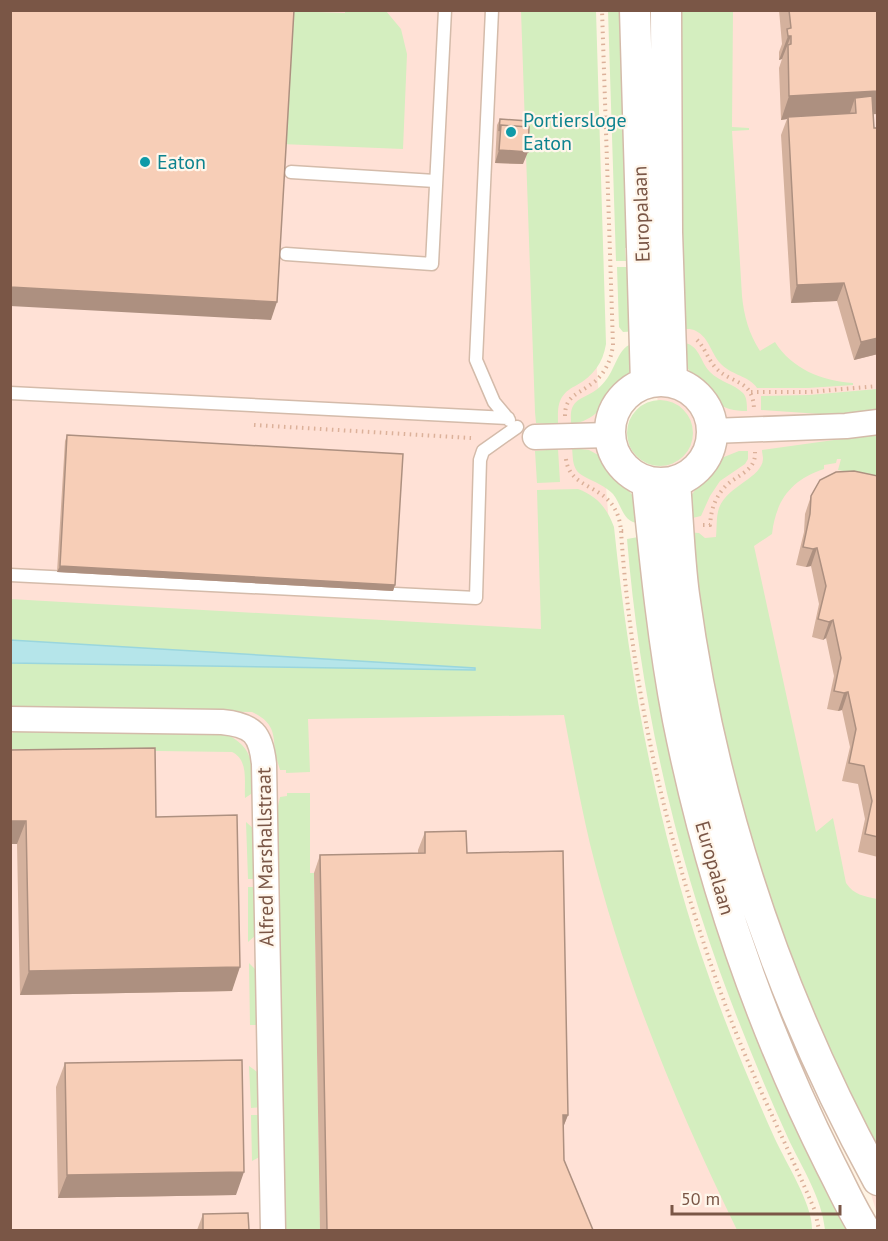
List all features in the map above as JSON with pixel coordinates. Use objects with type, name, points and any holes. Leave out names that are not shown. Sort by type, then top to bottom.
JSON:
[{"type":"street","name":"Europalaan","points":[[635,10],[659,382]]},
{"type":"street","name":"Europalaan","points":[[657,337],[667,232],[666,10]]},
{"type":"street","points":[[659,382],[691,391],[701,400],[707,409],[712,431],[711,445],[698,468],[687,476],[661,482],[635,477],[625,469],[611,447],[609,435],[610,421],[622,397],[633,388],[659,382]]},
{"type":"street","points":[[712,431],[846,426],[878,422]]},
{"type":"street","points":[[520,428],[565,436],[609,435]]},
{"type":"street","name":"Europalaan","points":[[661,482],[665,528],[661,608],[678,720],[700,814],[727,910],[757,999],[817,1137],[865,1230]]},
{"type":"street","name":"Europalaan","points":[[665,528],[684,592],[699,686],[721,787],[745,870],[798,1018],[835,1099],[878,1180]]},
{"type":"street","name":"Alfred Marshallstraat","points":[[10,718],[222,722],[245,726],[259,739],[264,764],[273,1230]]},
{"type":"lane","points":[[286,254],[432,264],[445,10]]},
{"type":"lane","points":[[492,10],[476,360],[495,402],[520,428]]},
{"type":"lane","points":[[291,172],[435,181]]},
{"type":"lane","points":[[10,393],[520,428]]},
{"type":"lane","points":[[10,575],[476,598],[480,460],[483,451],[520,428]]},
{"type":"path","points":[[602,10],[613,339],[610,358],[602,375],[567,401],[565,436],[568,471],[576,480],[605,496],[617,515],[621,531],[710,525],[713,506],[721,491],[750,469],[756,459],[751,392],[746,386],[720,372],[694,338],[688,336],[613,339]]},
{"type":"path","points":[[751,392],[801,392],[878,386]]},
{"type":"path","points":[[251,424],[498,441]]},
{"type":"shaded area","points":[[10,11],[580,11],[597,372],[629,779],[802,1230],[11,1230]]},
{"type":"shaded area","points":[[651,11],[877,11],[877,1214],[666,521],[658,430]]},
{"type":"green space","points":[[288,11],[345,13],[345,11],[386,11],[401,29],[407,54],[403,149],[281,144]]},
{"type":"green space","points":[[521,11],[596,11],[606,344],[600,363],[592,373],[569,390],[560,400],[558,425],[536,423],[535,412]]},
{"type":"green space","points":[[608,11],[628,11],[631,247],[625,248],[626,261],[616,261]]},
{"type":"green space","points":[[672,11],[733,11],[732,127],[749,128],[749,130],[732,131],[742,296],[753,338],[760,351],[775,342],[790,360],[809,372],[830,380],[853,383],[853,385],[757,388],[750,381],[722,365],[701,334],[692,329],[678,330]]},
{"type":"green space","points":[[617,267],[632,267],[637,331],[623,332],[619,327]]},
{"type":"green space","points":[[681,343],[692,346],[710,372],[743,393],[747,411],[724,407],[697,385],[697,381],[686,364]]},
{"type":"green space","points":[[635,345],[633,361],[629,373],[619,388],[593,416],[571,424],[571,410],[575,403],[602,385],[624,348]]},
{"type":"green space","points":[[877,389],[877,411],[835,415],[761,410],[761,396],[809,395]]},
{"type":"green space","points":[[660,400],[673,403],[683,410],[690,420],[693,433],[690,446],[683,456],[673,463],[660,466],[647,463],[637,456],[630,446],[627,433],[630,420],[637,410],[647,403]]},
{"type":"green space","points":[[877,434],[877,477],[838,470],[841,459],[837,459],[836,463],[824,465],[824,469],[803,479],[787,493],[777,511],[772,534],[754,546],[816,832],[833,818],[846,883],[856,893],[877,899],[877,1167],[742,839],[685,532],[699,533],[705,538],[716,537],[719,508],[723,500],[761,466],[762,450]]},
{"type":"green space","points":[[572,448],[589,450],[600,456],[633,496],[640,523],[626,517],[609,490],[577,471],[573,463]]},
{"type":"green space","points":[[558,449],[560,482],[537,483],[535,451]]},
{"type":"green space","points":[[739,451],[748,451],[745,464],[720,481],[701,516],[688,519],[689,499],[701,481],[701,477],[719,459]]},
{"type":"green space","points":[[578,489],[591,495],[600,504],[614,527],[627,636],[646,744],[657,798],[685,904],[727,1026],[775,1139],[804,1197],[812,1230],[737,1230],[693,1137],[653,1041],[618,944],[590,844],[564,715],[308,719],[310,772],[286,773],[286,770],[280,770],[275,760],[274,737],[270,726],[252,712],[11,708],[11,663],[475,670],[475,668],[11,640],[10,599],[541,629],[537,490]]},
{"type":"green space","points":[[644,536],[666,689],[849,1230],[825,1230],[816,1195],[780,1121],[737,1017],[692,887],[662,773],[633,598],[627,539]]},
{"type":"green space","points":[[16,729],[224,733],[241,744],[250,757],[254,792],[245,798],[243,766],[241,760],[232,752],[11,749],[11,735]]},
{"type":"green space","points":[[287,793],[310,793],[310,873],[314,873],[320,1230],[283,1230],[275,807],[278,806],[280,797],[287,796]]},
{"type":"green space","points":[[246,822],[255,830],[256,879],[248,879]]},
{"type":"green space","points":[[248,887],[256,887],[257,934],[248,942]]},
{"type":"green space","points":[[249,963],[258,972],[259,1025],[250,1025]]},
{"type":"green space","points":[[249,1066],[260,1074],[261,1107],[251,1108]]},
{"type":"green space","points":[[251,1115],[261,1115],[261,1156],[252,1161]]},
{"type":"water","points":[[10,640],[475,668],[475,670],[11,663]]},
{"type":"building","name":"Eaton","points":[[10,10],[294,10],[277,302],[10,287]]},
{"type":"building","points":[[789,10],[878,10],[878,91],[789,96],[788,45],[791,44],[791,36],[788,36],[787,29],[791,28]]},
{"type":"building","points":[[872,96],[874,128],[878,128],[878,338],[861,342],[844,283],[797,285],[788,117],[856,113],[855,98]]},
{"type":"building","points":[[500,119],[528,121],[528,127],[501,125],[499,131]]},
{"type":"building","points":[[501,125],[529,127],[528,152],[499,150]]},
{"type":"building","points":[[67,435],[403,454],[395,585],[60,566]]},
{"type":"building","points":[[854,471],[878,476],[878,837],[865,834],[872,801],[864,766],[849,763],[856,729],[848,692],[834,691],[841,658],[833,620],[829,622],[818,619],[826,586],[817,548],[803,547],[810,514],[811,496],[820,480],[836,472]]},
{"type":"building","points":[[155,748],[156,817],[237,815],[240,967],[29,971],[26,821],[10,821],[10,750]]},
{"type":"building","points":[[466,831],[467,853],[563,851],[568,1115],[563,1115],[564,1160],[593,1230],[327,1230],[320,855],[425,853],[425,832]]},
{"type":"building","points":[[242,1060],[244,1172],[67,1175],[65,1063]]},
{"type":"building","points":[[248,1213],[249,1230],[203,1230],[203,1214]]},
{"type":"place","name":"Portiersloge Eaton","points":[[511,132]]},
{"type":"place","name":"Eaton","points":[[145,162]]}]
